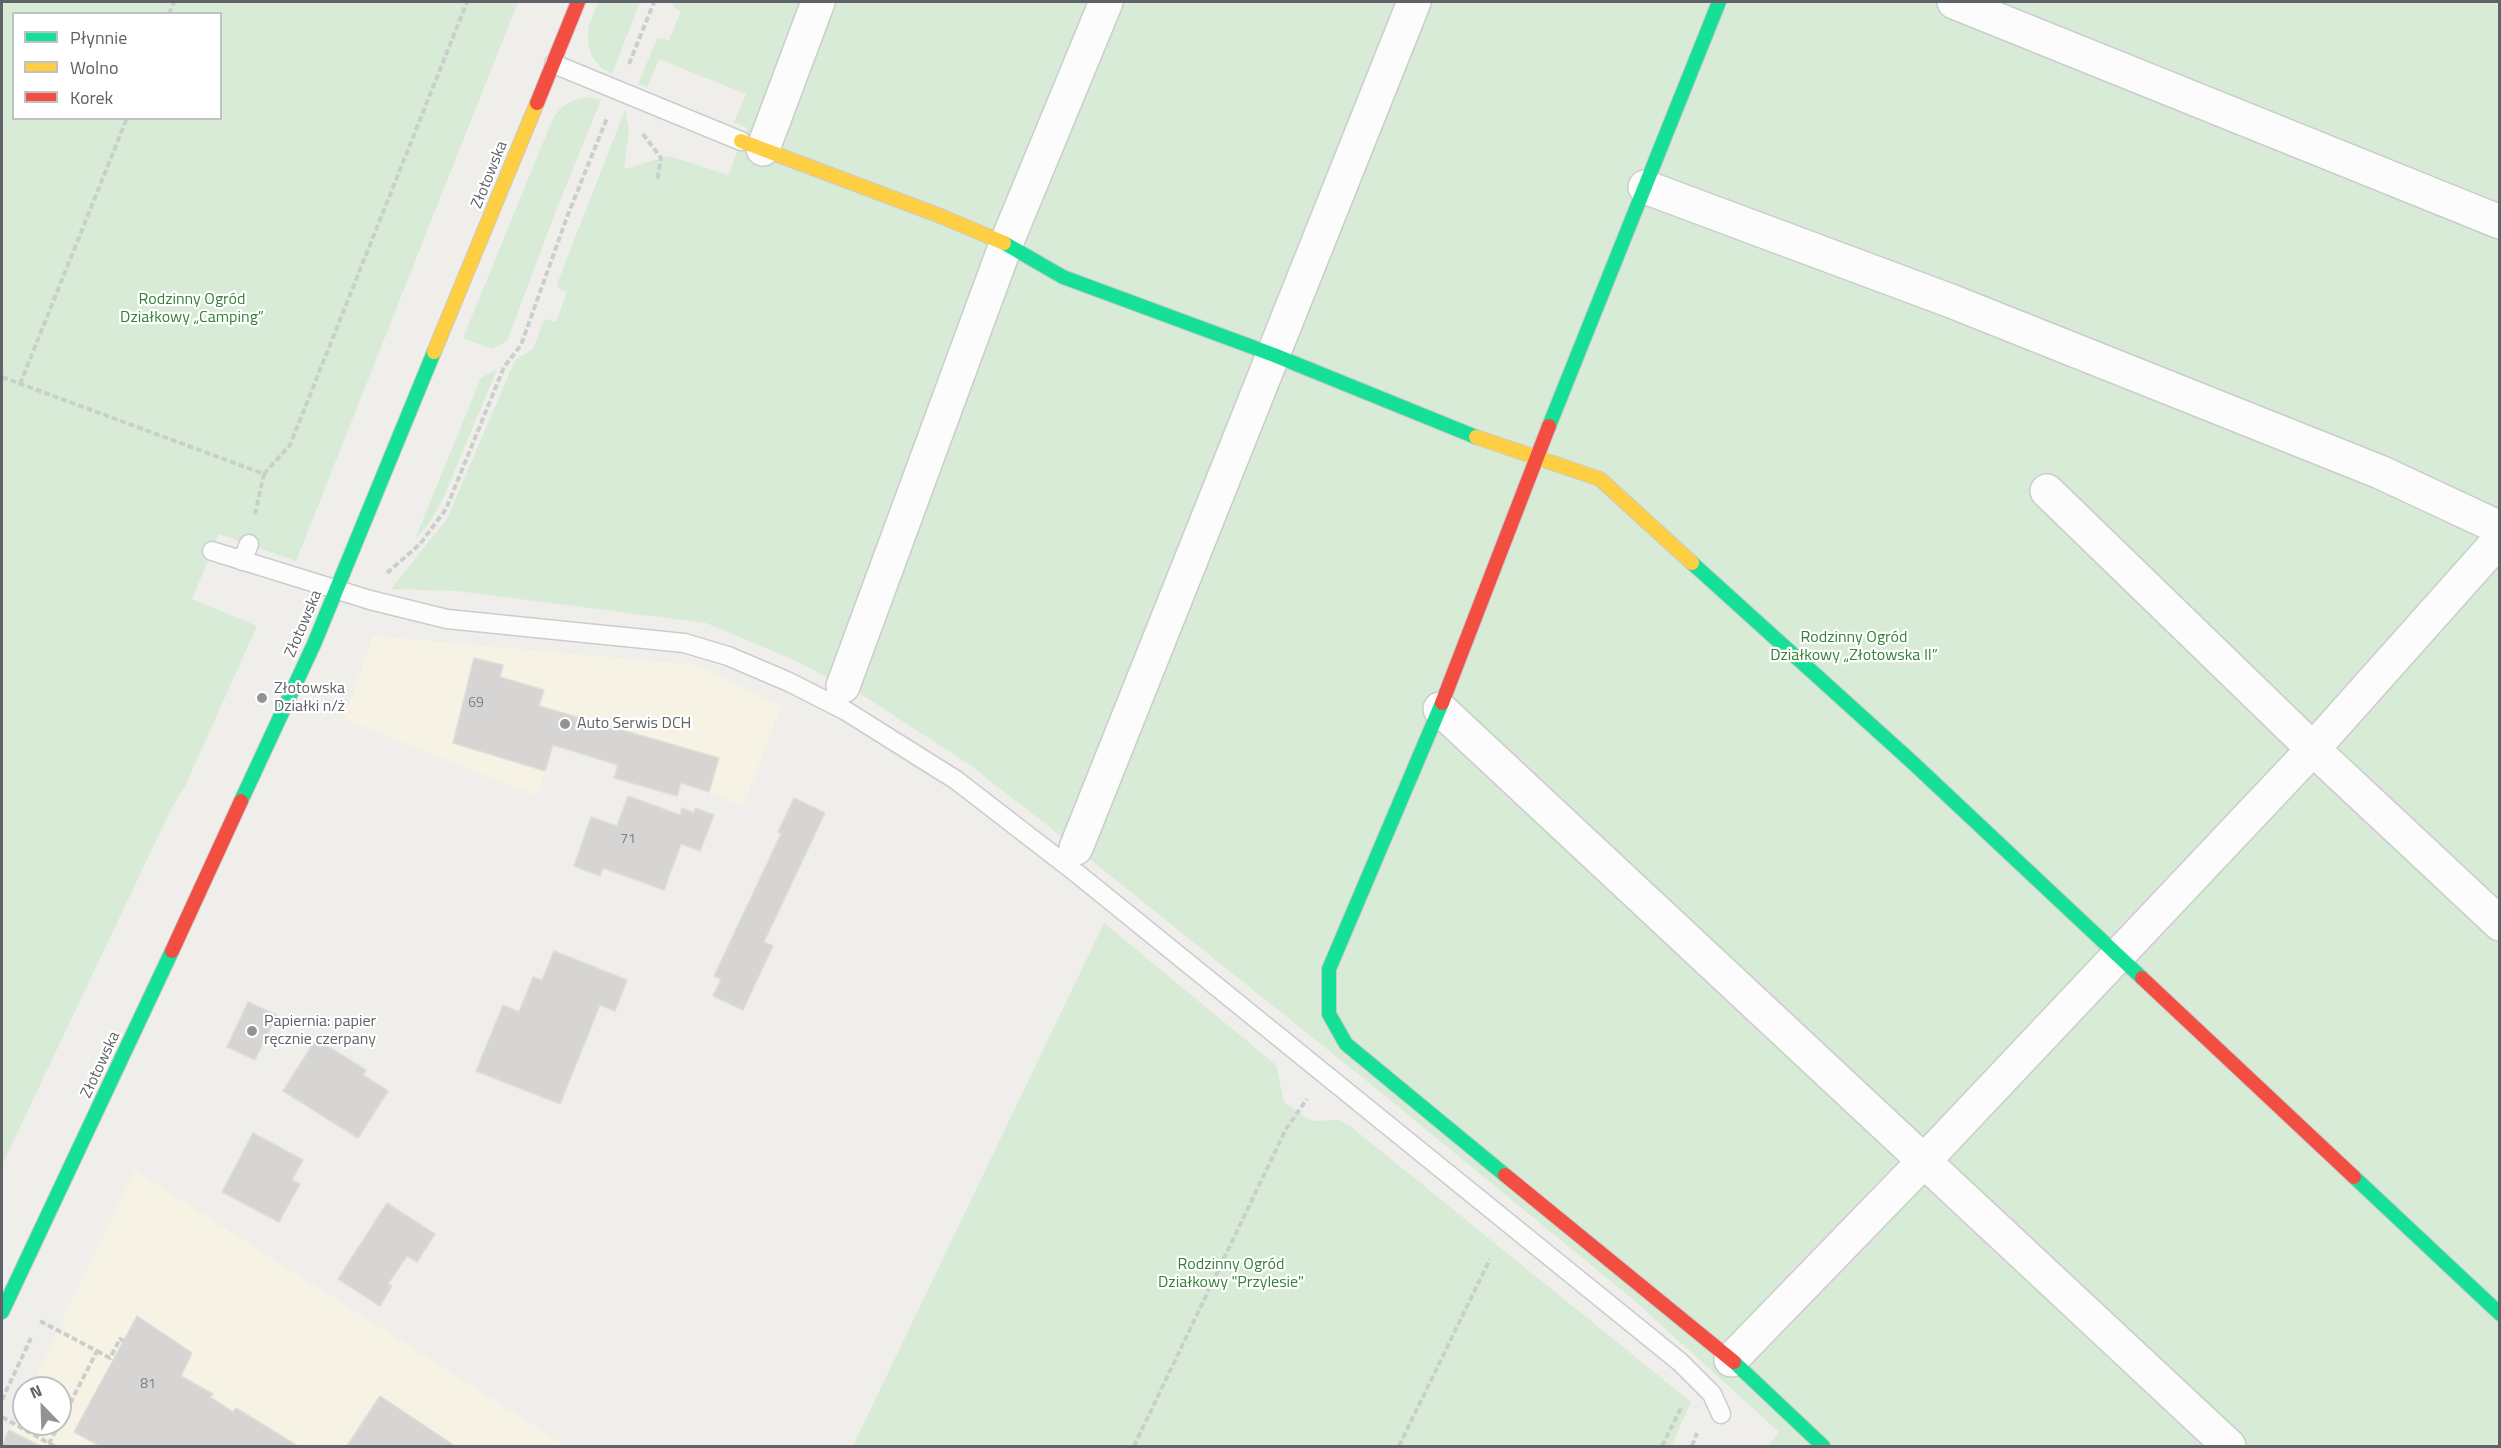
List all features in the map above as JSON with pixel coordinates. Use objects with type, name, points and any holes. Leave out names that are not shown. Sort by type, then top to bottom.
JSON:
[{"type":"street","name":"Złotowska","points":[[2,1312],[272,737],[336,590],[578,2]]},
{"type":"street","points":[[818,2],[752,145],[943,217],[1006,244],[1063,277],[1274,355],[1493,444],[1600,479],[1912,762],[2499,1314]]},
{"type":"street","points":[[843,686],[1006,244],[1106,2]]},
{"type":"street","points":[[1076,848],[1414,2]]},
{"type":"street","points":[[1719,2],[1536,458],[1440,709],[1329,969],[1329,1014],[1346,1044],[1731,1360],[1823,1446]]},
{"type":"street","points":[[1954,2],[2499,222]]},
{"type":"street","points":[[1645,187],[1951,302],[2380,472],[2499,528]]},
{"type":"street","points":[[2047,491],[2499,924]]},
{"type":"street","points":[[1731,1360],[1924,1161],[2313,748],[2499,539]]},
{"type":"street","points":[[1440,709],[2229,1446]]},
{"type":"lane","points":[[554,64],[752,145]]},
{"type":"lane","points":[[242,561],[249,544]]},
{"type":"lane","points":[[212,552],[404,610],[447,619],[684,643],[728,656],[789,682],[896,741],[956,780],[1017,825],[1645,1333],[1680,1362],[1712,1394],[1720,1414]]},
{"type":"path","points":[[249,544],[264,474],[290,445],[467,2]]},
{"type":"path","points":[[628,67],[654,2]]},
{"type":"path","points":[[381,578],[420,544],[446,509],[504,367],[521,345],[567,217],[609,115]]},
{"type":"path","points":[[20,384],[126,120]]},
{"type":"path","points":[[640,130],[661,158],[657,181]]},
{"type":"path","points":[[2,377],[264,474]]},
{"type":"path","points":[[1134,1446],[1286,1129],[1298,1112]]},
{"type":"path","points":[[1399,1446],[1490,1259]]},
{"type":"path","points":[[40,1320],[110,1358],[120,1339],[123,1341]]},
{"type":"path","points":[[72,1400],[97,1351]]},
{"type":"path","points":[[1662,1446],[1687,1398]]},
{"type":"path","points":[[2,1417],[52,1445]]},
{"type":"shaded area","name":"Auto Serwis DCH","points":[[373,636],[696,665],[781,706],[743,806],[682,783],[677,796],[614,778],[617,764],[554,746],[537,796],[344,719]]},
{"type":"shaded area","points":[[135,1171],[566,1446],[2,1446],[12,1425],[12,1436],[72,1436],[72,1376],[36,1376]]},
{"type":"green space","name":"Rodzinny Ogród Działkowy „Camping”","points":[[2,2],[518,2],[296,561],[219,534],[192,599],[257,626],[185,786],[172,807],[2,1165]]},
{"type":"green space","points":[[598,2],[640,2],[612,74],[600,67],[592,56],[588,43],[588,28]]},
{"type":"green space","name":"Rodzinny Ogród Działkowy „Złotowska II”","points":[[671,2],[2499,2],[2499,1446],[1768,1446],[1779,1432],[1636,1302],[1384,1095],[1076,848],[970,765],[867,698],[794,660],[706,623],[457,591],[391,589],[447,519],[515,360],[533,349],[543,322],[547,319],[556,322],[567,292],[559,289],[557,284],[625,110],[629,131],[624,169],[669,156],[728,175],[747,128],[734,122],[746,94],[659,59],[647,87],[638,84],[657,39],[669,40],[681,11]]},
{"type":"green space","points":[[587,97],[601,100],[507,341],[492,349],[463,338],[554,116],[562,107],[574,100]]},
{"type":"green space","points":[[497,369],[443,499],[427,526],[415,539],[481,378]]},
{"type":"green space","name":"Rodzinny Ogród Działkowy \"Przylesie\"","points":[[1104,923],[1276,1065],[1284,1102],[1311,1121],[1339,1120],[1350,1126],[1691,1402],[1671,1446],[853,1446]]},
{"type":"building","points":[[474,658],[503,665],[500,677],[544,690],[539,706],[719,758],[709,792],[681,783],[677,796],[614,778],[618,765],[553,745],[545,771],[453,743]]},
{"type":"building","points":[[628,796],[680,815],[682,808],[694,813],[695,808],[714,815],[700,851],[681,844],[664,890],[603,868],[600,876],[574,866],[591,817],[617,826]]},
{"type":"building","points":[[794,798],[825,813],[764,942],[773,946],[743,1010],[713,996],[721,979],[714,976],[781,834],[778,832]]},
{"type":"building","points":[[554,951],[627,980],[615,1011],[600,1005],[560,1104],[476,1071],[503,1005],[519,1012],[533,977],[542,980]]},
{"type":"building","name":"Papiernia: papier ręcznie czerpany","points":[[248,1002],[277,1015],[255,1060],[227,1047]]},
{"type":"building","points":[[316,1039],[366,1070],[363,1075],[388,1091],[358,1138],[283,1091]]},
{"type":"building","points":[[253,1133],[303,1160],[292,1180],[300,1184],[279,1222],[222,1192]]},
{"type":"building","points":[[387,1203],[435,1234],[417,1262],[407,1256],[388,1284],[392,1286],[380,1306],[338,1279]]},
{"type":"building","points":[[137,1316],[192,1353],[181,1376],[213,1394],[210,1397],[233,1412],[236,1408],[298,1446],[100,1446],[74,1432]]},
{"type":"building","points":[[380,1396],[455,1446],[347,1446]]},
{"type":"building","points":[[9,1430],[12,1432],[12,1436],[21,1436],[40,1446],[2,1446]]},
{"type":"traffic: fast","points":[[1549,426],[1719,2]]},
{"type":"traffic: fast","points":[[1004,243],[1063,277],[1274,355],[1476,437]]},
{"type":"traffic: fast","points":[[241,801],[314,644],[434,352]]},
{"type":"traffic: fast","points":[[1692,563],[1912,762],[2142,978]]},
{"type":"traffic: fast","points":[[1442,703],[1329,969],[1329,1014],[1346,1044],[1505,1175]]},
{"type":"traffic: fast","points":[[2,1312],[172,951]]},
{"type":"traffic: fast","points":[[2354,1177],[2500,1314]]},
{"type":"traffic: fast","points":[[1734,1362],[1823,1446]]},
{"type":"traffic: slow","points":[[434,352],[537,103]]},
{"type":"traffic: slow","points":[[741,141],[943,217],[1004,243]]},
{"type":"traffic: slow","points":[[1476,437],[1600,479],[1692,563]]},
{"type":"traffic: jam","points":[[537,103],[578,2]]},
{"type":"traffic: jam","points":[[1442,703],[1549,426]]},
{"type":"traffic: jam","points":[[172,951],[241,801]]},
{"type":"traffic: jam","points":[[2142,978],[2354,1177]]},
{"type":"traffic: jam","points":[[1505,1175],[1734,1362]]},
{"type":"place","name":"Złotowska Działki n/ż","points":[[262,698]]},
{"type":"place","name":"Auto Serwis DCH","points":[[565,724]]},
{"type":"place","name":"Papiernia: papier ręcznie czerpany","points":[[252,1031]]}]
